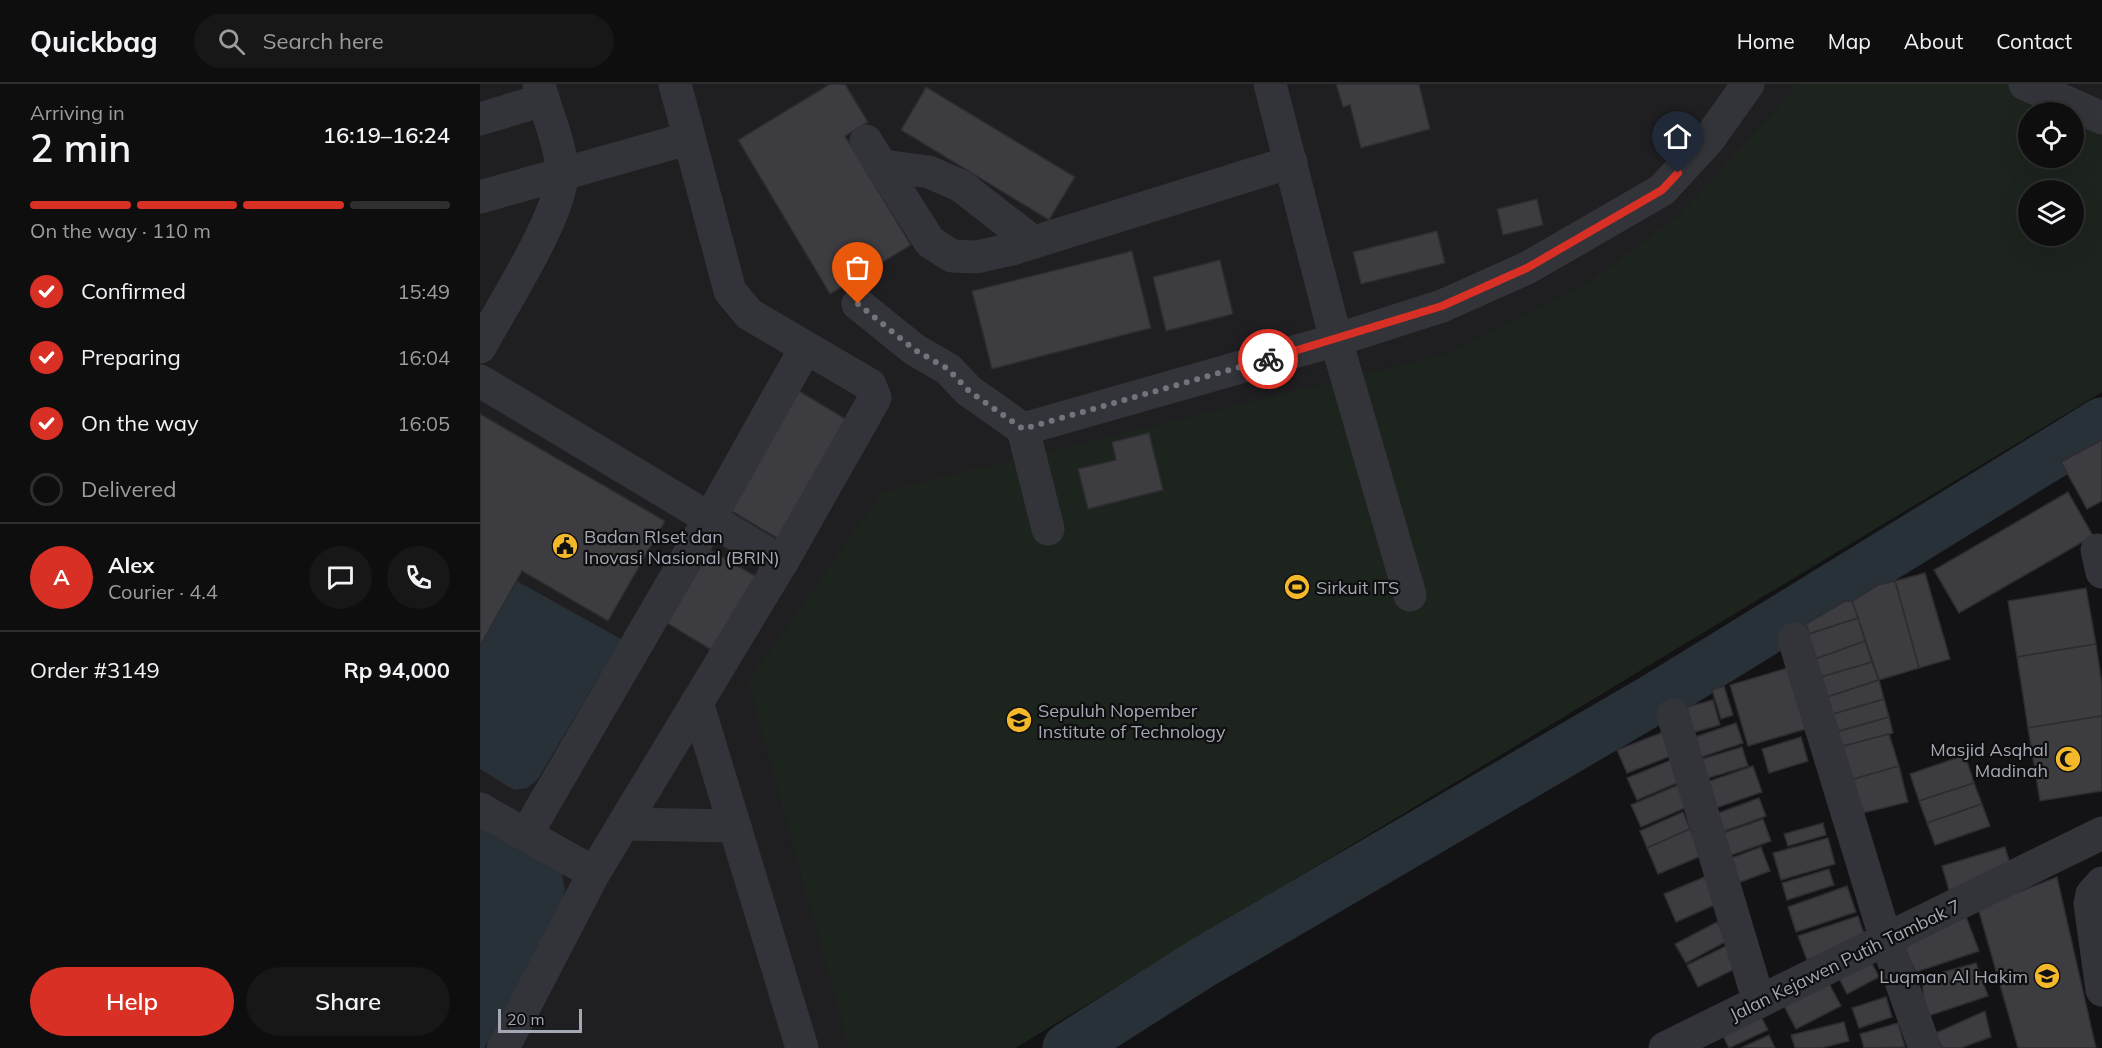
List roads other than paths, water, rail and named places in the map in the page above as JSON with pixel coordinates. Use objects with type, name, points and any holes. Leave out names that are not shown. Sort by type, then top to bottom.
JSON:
[{"type":"street","points":[[503,1048],[594,873],[782,562],[875,398],[870,386],[749,314],[730,291],[687,139],[675,84]]},
{"type":"street","points":[[1270,84],[1336,340],[1410,595]]},
{"type":"street","points":[[1023,429],[1336,340],[1442,306],[1527,268],[1662,190],[1709,139],[1748,84]]},
{"type":"street","points":[[2025,84],[2102,118]]},
{"type":"street","points":[[480,119],[541,92],[557,142],[562,173],[554,210],[480,347]]},
{"type":"street","points":[[480,198],[687,139]]},
{"type":"street","points":[[1033,242],[961,186],[875,153],[930,242],[952,256],[977,257],[1033,242],[1291,162]]},
{"type":"street","points":[[858,304],[915,350],[948,369],[969,391],[1023,429],[1048,529]]},
{"type":"street","points":[[527,833],[709,520],[805,349]]},
{"type":"street","points":[[480,381],[782,562]]},
{"type":"street","points":[[1794,639],[1886,940],[1925,1048]]},
{"type":"street","points":[[697,702],[802,1048]]},
{"type":"street","points":[[1673,715],[1759,1002]]},
{"type":"street","points":[[480,809],[527,833],[594,873]]},
{"type":"street","points":[[625,824],[735,826]]},
{"type":"street","name":"Jalan Kejawen Putih Tambak 7","points":[[1665,1048],[1719,1036],[1759,1002],[2102,833]]},
{"type":"street","points":[[2102,883],[2092,894],[2090,904],[2102,990]]},
{"type":"waterway","points":[[1068,1048],[1202,963],[1659,696],[2102,423]]},
{"type":"place","name":"Badan RIset dan Inovasi Nasional (BRIN)","points":[[565,546]]},
{"type":"place","name":"Sirkuit ITS","points":[[1297,587]]},
{"type":"place","name":"Sepuluh Nopember Institute of Technology","points":[[1019,720]]},
{"type":"place","name":"Masjid Asqhal Madinah","points":[[2068,759]]},
{"type":"place","name":"Luqman Al Hakim","points":[[2047,976]]}]
